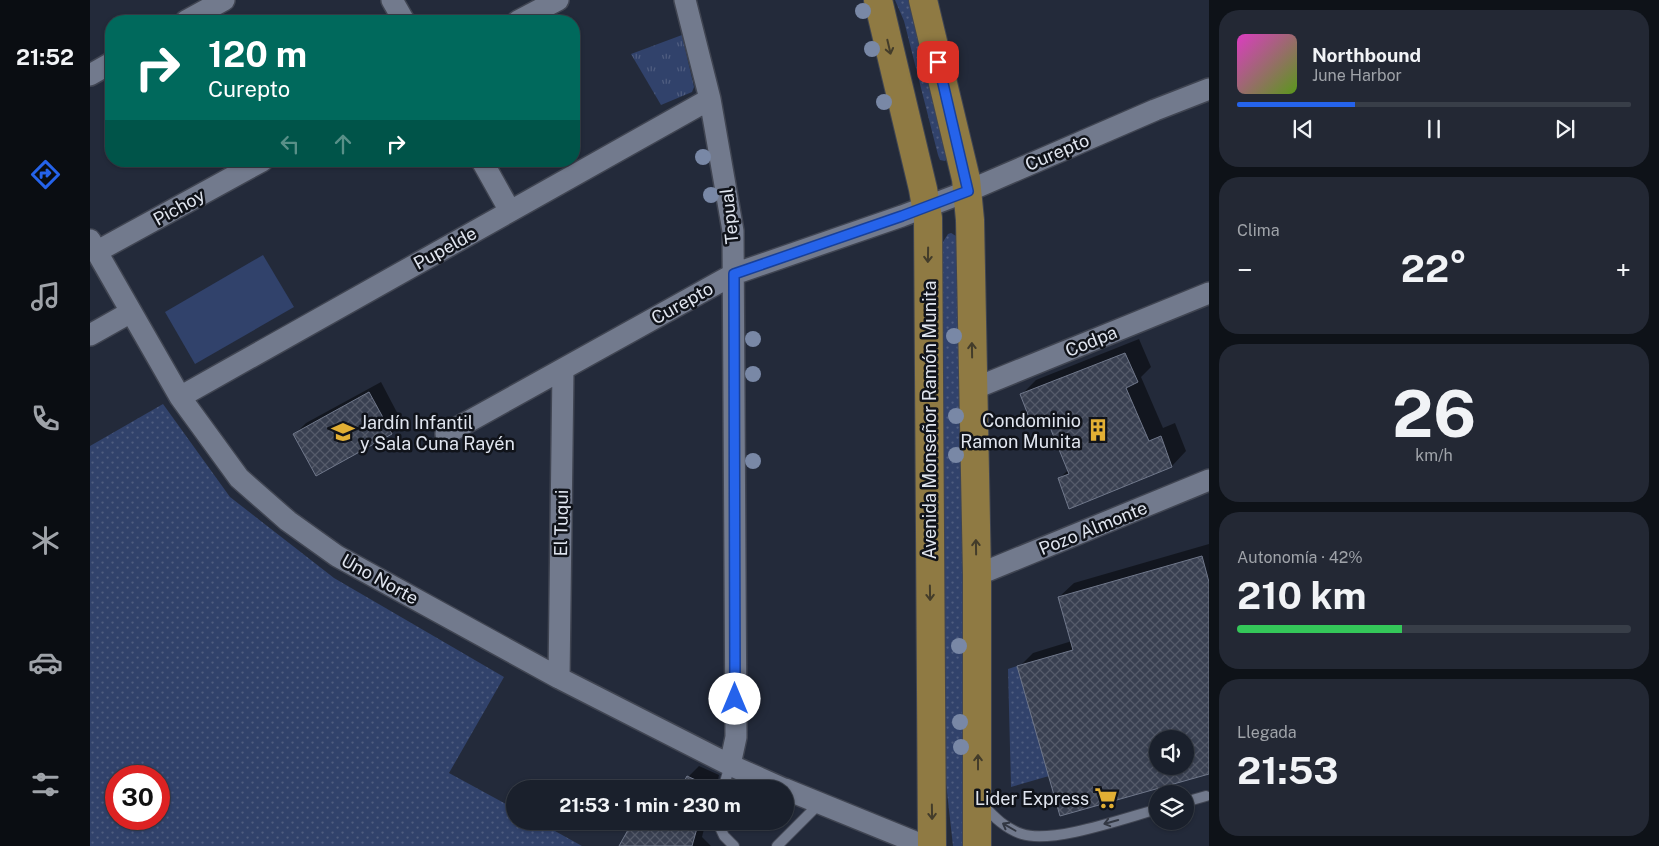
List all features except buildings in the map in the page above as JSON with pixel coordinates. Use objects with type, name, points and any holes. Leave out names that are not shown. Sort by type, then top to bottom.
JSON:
[{"type":"main road","name":"Avenida Monseñor Ramón Munita","points":[[878,0],[926,207],[928,229],[932,846]]},
{"type":"main road","points":[[927,1],[968,191],[970,220],[977,575],[977,846]]},
{"type":"street","points":[[197,15],[224,0]]},
{"type":"street","points":[[392,0],[401,15]]},
{"type":"street","points":[[529,15],[558,0]]},
{"type":"street","name":"Tepual","points":[[685,0],[710,99],[732,223],[734,274],[736,737],[730,766]]},
{"type":"street","points":[[90,74],[105,66]]},
{"type":"street","name":"Curepto","points":[[446,434],[734,274],[968,191],[1155,110],[1209,89]]},
{"type":"street","name":"Pupelde","points":[[180,397],[710,99]]},
{"type":"street","name":"Pichoy","points":[[93,246],[250,167]]},
{"type":"street","points":[[485,167],[510,211]]},
{"type":"street","name":"Uno Norte","points":[[93,246],[180,397],[239,478],[288,521],[337,556],[559,678],[730,766],[763,780]]},
{"type":"street","name":"Codpa","points":[[973,389],[1209,293]]},
{"type":"street","points":[[90,335],[131,312]]},
{"type":"street","name":"El Tuqui","points":[[559,678],[563,369]]},
{"type":"street","name":"Pozo Almonte","points":[[977,575],[1208,484]]},
{"type":"street","name":"Uno Norte","points":[[794,793],[925,846]]},
{"type":"lane","points":[[725,780],[730,766]]},
{"type":"lane","points":[[1194,799],[1206,796]]},
{"type":"lane","points":[[978,800],[1004,825],[1012,830],[1046,841],[1149,811]]},
{"type":"lane","points":[[778,846],[819,804]]},
{"type":"lane","points":[[721,830],[724,836],[734,846]]},
{"type":"green space","points":[[895,0],[912,0],[947,159],[945,161],[940,160],[938,155],[904,21]]},
{"type":"green space","points":[[682,35],[694,87],[692,92],[661,105],[631,54]]},
{"type":"green space","points":[[951,233],[956,236],[958,246],[968,846],[953,846],[945,774],[941,245],[948,234]]},
{"type":"green space","points":[[263,255],[294,307],[195,364],[165,312]]},
{"type":"green space","points":[[163,404],[230,497],[334,578],[504,677],[449,773],[506,804],[506,830],[553,830],[582,846],[90,846],[90,446]]},
{"type":"green space","points":[[1017,666],[1049,776],[1011,787],[1008,669]]},
{"type":"place","name":"Condominio Ramon Munita","points":[[1098,430]]},
{"type":"place","name":"Jardín Infantil y Sala Cuna Rayén","points":[[343,432]]},
{"type":"place","name":"Lider Express","points":[[1106,798]]},
{"type":"route","points":[[735,699],[734,274],[968,191],[938,62]]}]
